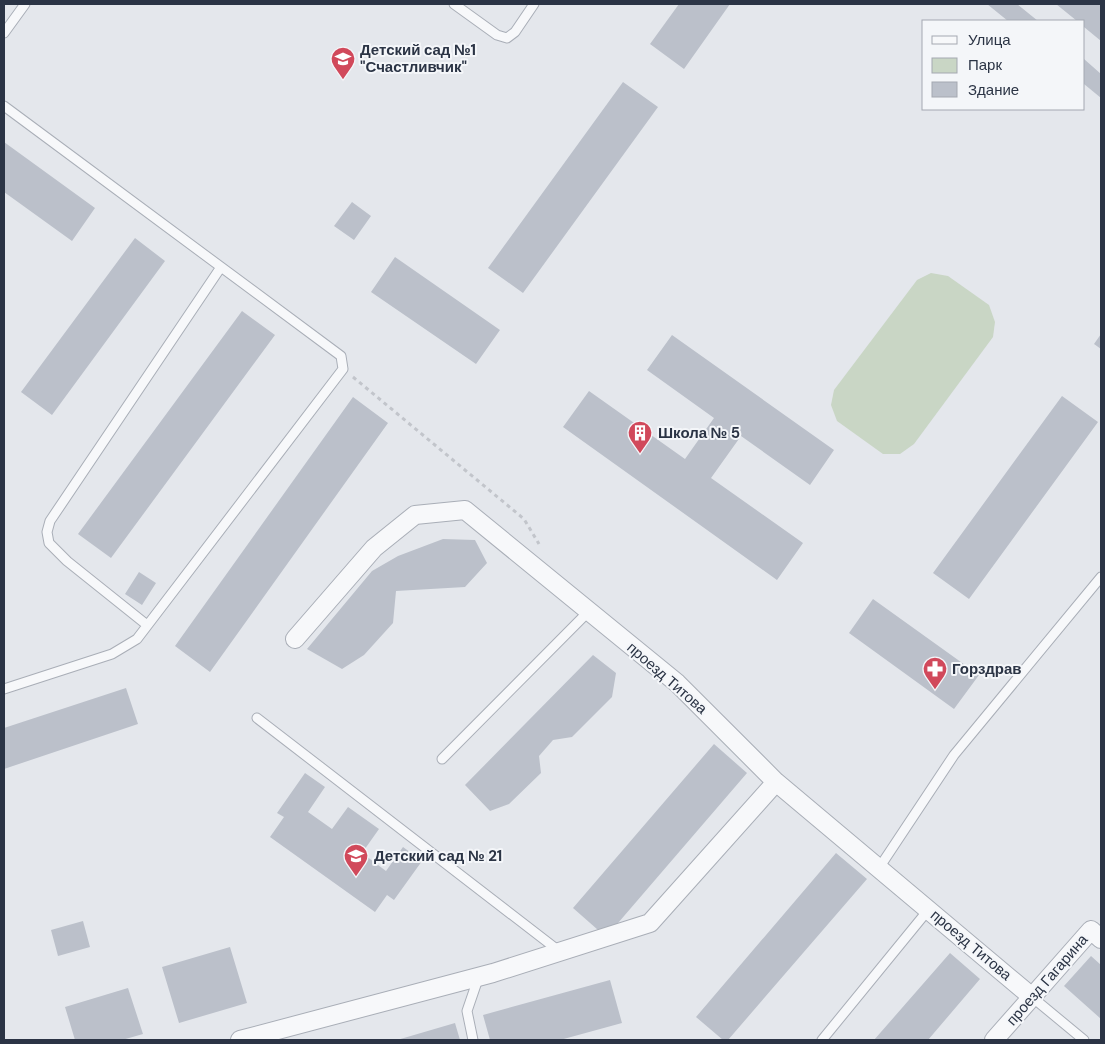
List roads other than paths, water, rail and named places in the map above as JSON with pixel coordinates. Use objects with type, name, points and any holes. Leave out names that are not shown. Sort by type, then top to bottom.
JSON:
[{"type":"street","name":"проезд Титова","points":[[295,639],[374,548],[415,515],[465,510],[677,683],[776,782],[1032,997]]},
{"type":"street","points":[[240,1040],[479,976],[650,923],[776,782]]},
{"type":"street","name":"проезд Гагарина","points":[[994,1040],[1090,930],[1101,940]]},
{"type":"lane","points":[[4,32],[25,4]]},
{"type":"lane","points":[[454,4],[497,35],[507,38],[515,32],[534,4]]},
{"type":"lane","points":[[4,106],[341,356],[342,369],[137,638],[112,654],[4,689]]},
{"type":"lane","points":[[147,625],[67,561],[49,543],[46,532],[50,520],[221,267]]},
{"type":"lane","points":[[879,868],[954,755],[1101,578]]},
{"type":"lane","points":[[442,759],[589,611]]},
{"type":"lane","points":[[257,718],[560,952]]},
{"type":"lane","points":[[822,1040],[929,909]]},
{"type":"lane","points":[[473,1040],[467,1011],[479,976]]},
{"type":"lane","points":[[1032,997],[1084,1040]]},
{"type":"place","name":"Детский сад №1 \"Счастливчик\"","points":[[343,80]]},
{"type":"place","name":"Школа № 5","points":[[640,454]]},
{"type":"place","name":"Горздрав","points":[[935,690]]},
{"type":"place","name":"Детский сад № 21","points":[[356,877]]}]
